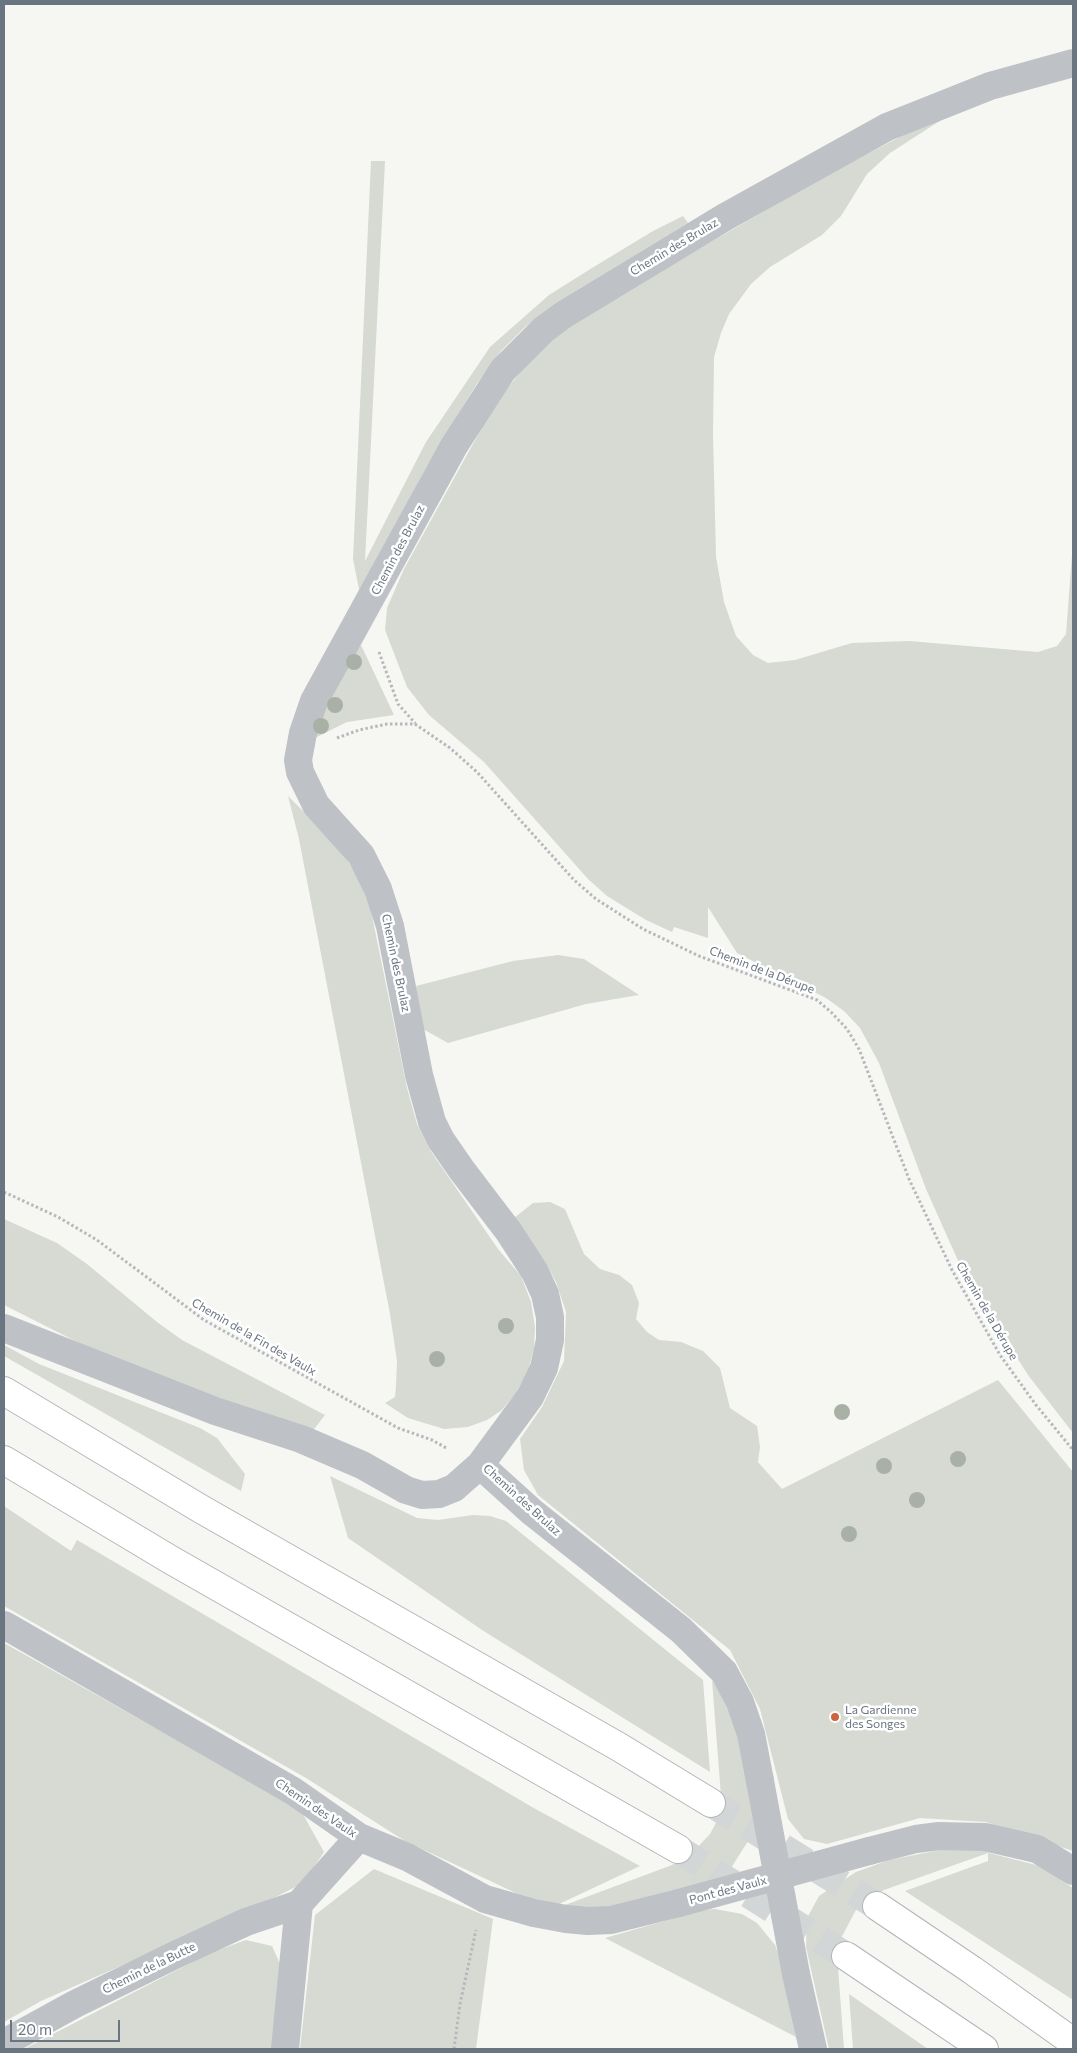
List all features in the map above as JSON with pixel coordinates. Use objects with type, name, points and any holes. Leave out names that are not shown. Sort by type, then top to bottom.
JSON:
[{"type":"highway","points":[[4,1391],[201,1510],[619,1747],[711,1803]]},
{"type":"highway","points":[[4,1460],[171,1560],[678,1849]]},
{"type":"highway","points":[[877,1906],[972,1970],[1073,2042]]},
{"type":"highway","points":[[846,1956],[984,2049]]},
{"type":"street","name":"Chemin des Brulaz","points":[[760,1781],[751,1734],[740,1702],[724,1672],[681,1630],[532,1512],[480,1465],[530,1397],[544,1368],[550,1340],[550,1317],[545,1294],[535,1272],[461,1169],[432,1122],[420,1075],[390,926],[378,889],[361,855],[316,805],[307,789],[298,760],[303,733],[314,701],[454,446],[503,370],[523,349],[557,320],[725,217],[888,127],[990,86],[1073,63]]},
{"type":"street","points":[[4,1328],[215,1411],[301,1439],[362,1464],[406,1490],[422,1495],[438,1494],[454,1488],[480,1465]]},
{"type":"street","name":"Chemin des Vaulx","points":[[4,1625],[293,1791],[359,1837],[408,1857],[485,1900],[534,1913],[588,1921],[611,1920],[679,1904]]},
{"type":"street","name":"Pont des Vaulx","points":[[760,1781],[796,1974],[813,2049]]},
{"type":"street","name":"Pont des Vaulx","points":[[679,1904],[869,1851],[939,1836],[985,1837],[1037,1849],[1073,1871]]},
{"type":"street","name":"Chemin de la Butte","points":[[4,2043],[75,2004],[175,1955],[246,1922],[299,1904],[359,1837]]},
{"type":"street","points":[[285,2049],[299,1904]]},
{"type":"path","name":"Chemin de la Dérupe","points":[[365,611],[385,672],[398,704],[415,724],[450,748],[477,772],[574,880],[596,899],[643,928],[699,956],[817,1000],[832,1012],[847,1030],[859,1049],[909,1179],[952,1270],[1000,1354],[1036,1405],[1073,1450]]},
{"type":"path","points":[[298,760],[311,749],[359,730],[387,724],[415,724]]},
{"type":"path","name":"Chemin de la Fin des Vaulx","points":[[4,1192],[58,1217],[97,1240],[204,1320],[281,1365],[398,1428],[432,1440],[480,1465]]},
{"type":"path","points":[[454,2049],[460,2004],[485,1900]]},
{"type":"shaded area","points":[[949,115],[890,153],[867,174],[841,216],[822,235],[770,267],[751,284],[729,314],[714,357],[713,435],[716,557],[724,602],[736,636],[753,655],[768,663],[795,660],[852,643],[909,641],[1038,652],[1057,646],[1066,634],[1073,542],[1073,1433],[1028,1375],[964,1274],[926,1189],[879,1063],[860,1028],[844,1011],[826,998],[737,953],[708,907],[708,938],[674,927],[672,932],[646,920],[607,896],[588,879],[484,762],[429,715],[407,687],[385,630],[387,608],[404,569],[495,404],[525,366],[552,338],[582,316],[829,174],[915,129]]},
{"type":"shaded area","points":[[371,161],[385,161],[365,561],[426,442],[490,347],[549,295],[592,268],[653,231],[683,216],[688,223],[554,304],[525,327],[501,351],[476,385],[427,466],[360,594],[353,559]]},
{"type":"shaded area","points":[[361,645],[394,715],[347,722],[315,738],[331,690]]},
{"type":"shaded area","points":[[288,796],[324,832],[346,858],[363,887],[371,911],[407,1088],[417,1124],[432,1153],[498,1249],[521,1276],[531,1302],[535,1327],[534,1348],[528,1371],[516,1393],[502,1410],[487,1420],[468,1427],[444,1429],[408,1418],[385,1403],[395,1397],[396,1386],[397,1361],[390,1314],[299,839]]},
{"type":"shaded area","points":[[558,955],[584,959],[639,995],[586,1004],[448,1043],[421,1028],[416,986],[513,961]]},
{"type":"shaded area","points":[[550,1202],[565,1209],[584,1254],[600,1269],[619,1275],[632,1285],[639,1303],[636,1319],[647,1332],[659,1340],[681,1342],[703,1351],[720,1368],[730,1408],[757,1426],[760,1447],[758,1462],[782,1489],[998,1380],[1073,1472],[1073,1851],[986,1822],[920,1818],[827,1844],[804,1839],[788,1819],[760,1709],[730,1650],[538,1495],[524,1470],[520,1439],[542,1407],[564,1361],[566,1312],[556,1282],[546,1263],[514,1218],[533,1203]]},
{"type":"shaded area","points":[[4,1219],[57,1243],[87,1264],[157,1322],[182,1340],[325,1415],[311,1433],[111,1359],[4,1305]]},
{"type":"shaded area","points":[[4,1345],[39,1364],[200,1428],[217,1438],[245,1474],[241,1491],[4,1356]]},
{"type":"shaded area","points":[[330,1476],[417,1518],[438,1520],[473,1515],[490,1516],[506,1521],[703,1680],[710,1772],[482,1630],[348,1538]]},
{"type":"shaded area","points":[[4,1506],[71,1551],[77,1540],[532,1807],[640,1866],[557,1905],[518,1894],[405,1841],[306,1778],[4,1606]]},
{"type":"shaded area","points":[[4,1643],[300,1809],[324,1852],[303,1883],[268,1901],[41,2001],[4,2022]]},
{"type":"shaded area","points":[[712,1680],[725,1699],[743,1750],[755,1812],[748,1841],[731,1868],[710,1883],[610,1908],[582,1909],[565,1905],[672,1865],[695,1850],[710,1834],[717,1821],[721,1796]]},
{"type":"shaded area","points":[[976,1847],[989,1853],[1040,1866],[1073,1888],[1073,2000],[905,1891],[988,1861],[988,1853],[884,1890],[857,1908],[840,1940],[838,1967],[844,2049],[829,2049],[806,1947],[807,1918],[819,1896],[856,1872],[889,1860],[940,1850]]},
{"type":"shaded area","points":[[374,1869],[493,1919],[476,2049],[300,2049],[315,1915]]},
{"type":"shaded area","points":[[715,1909],[742,1914],[757,1923],[775,1945],[782,1964],[796,2037],[605,1938],[703,1910]]},
{"type":"shaded area","points":[[246,1940],[272,1946],[284,1973],[274,2049],[24,2049],[210,1953]]},
{"type":"shaded area","points":[[849,1994],[928,2049],[853,2049]]},
{"type":"tunnel","points":[[711,1803],[877,1906]]},
{"type":"tunnel","points":[[678,1849],[846,1956]]},
{"type":"place","name":"La Gardienne des Songes","points":[[835,1717]]}]
